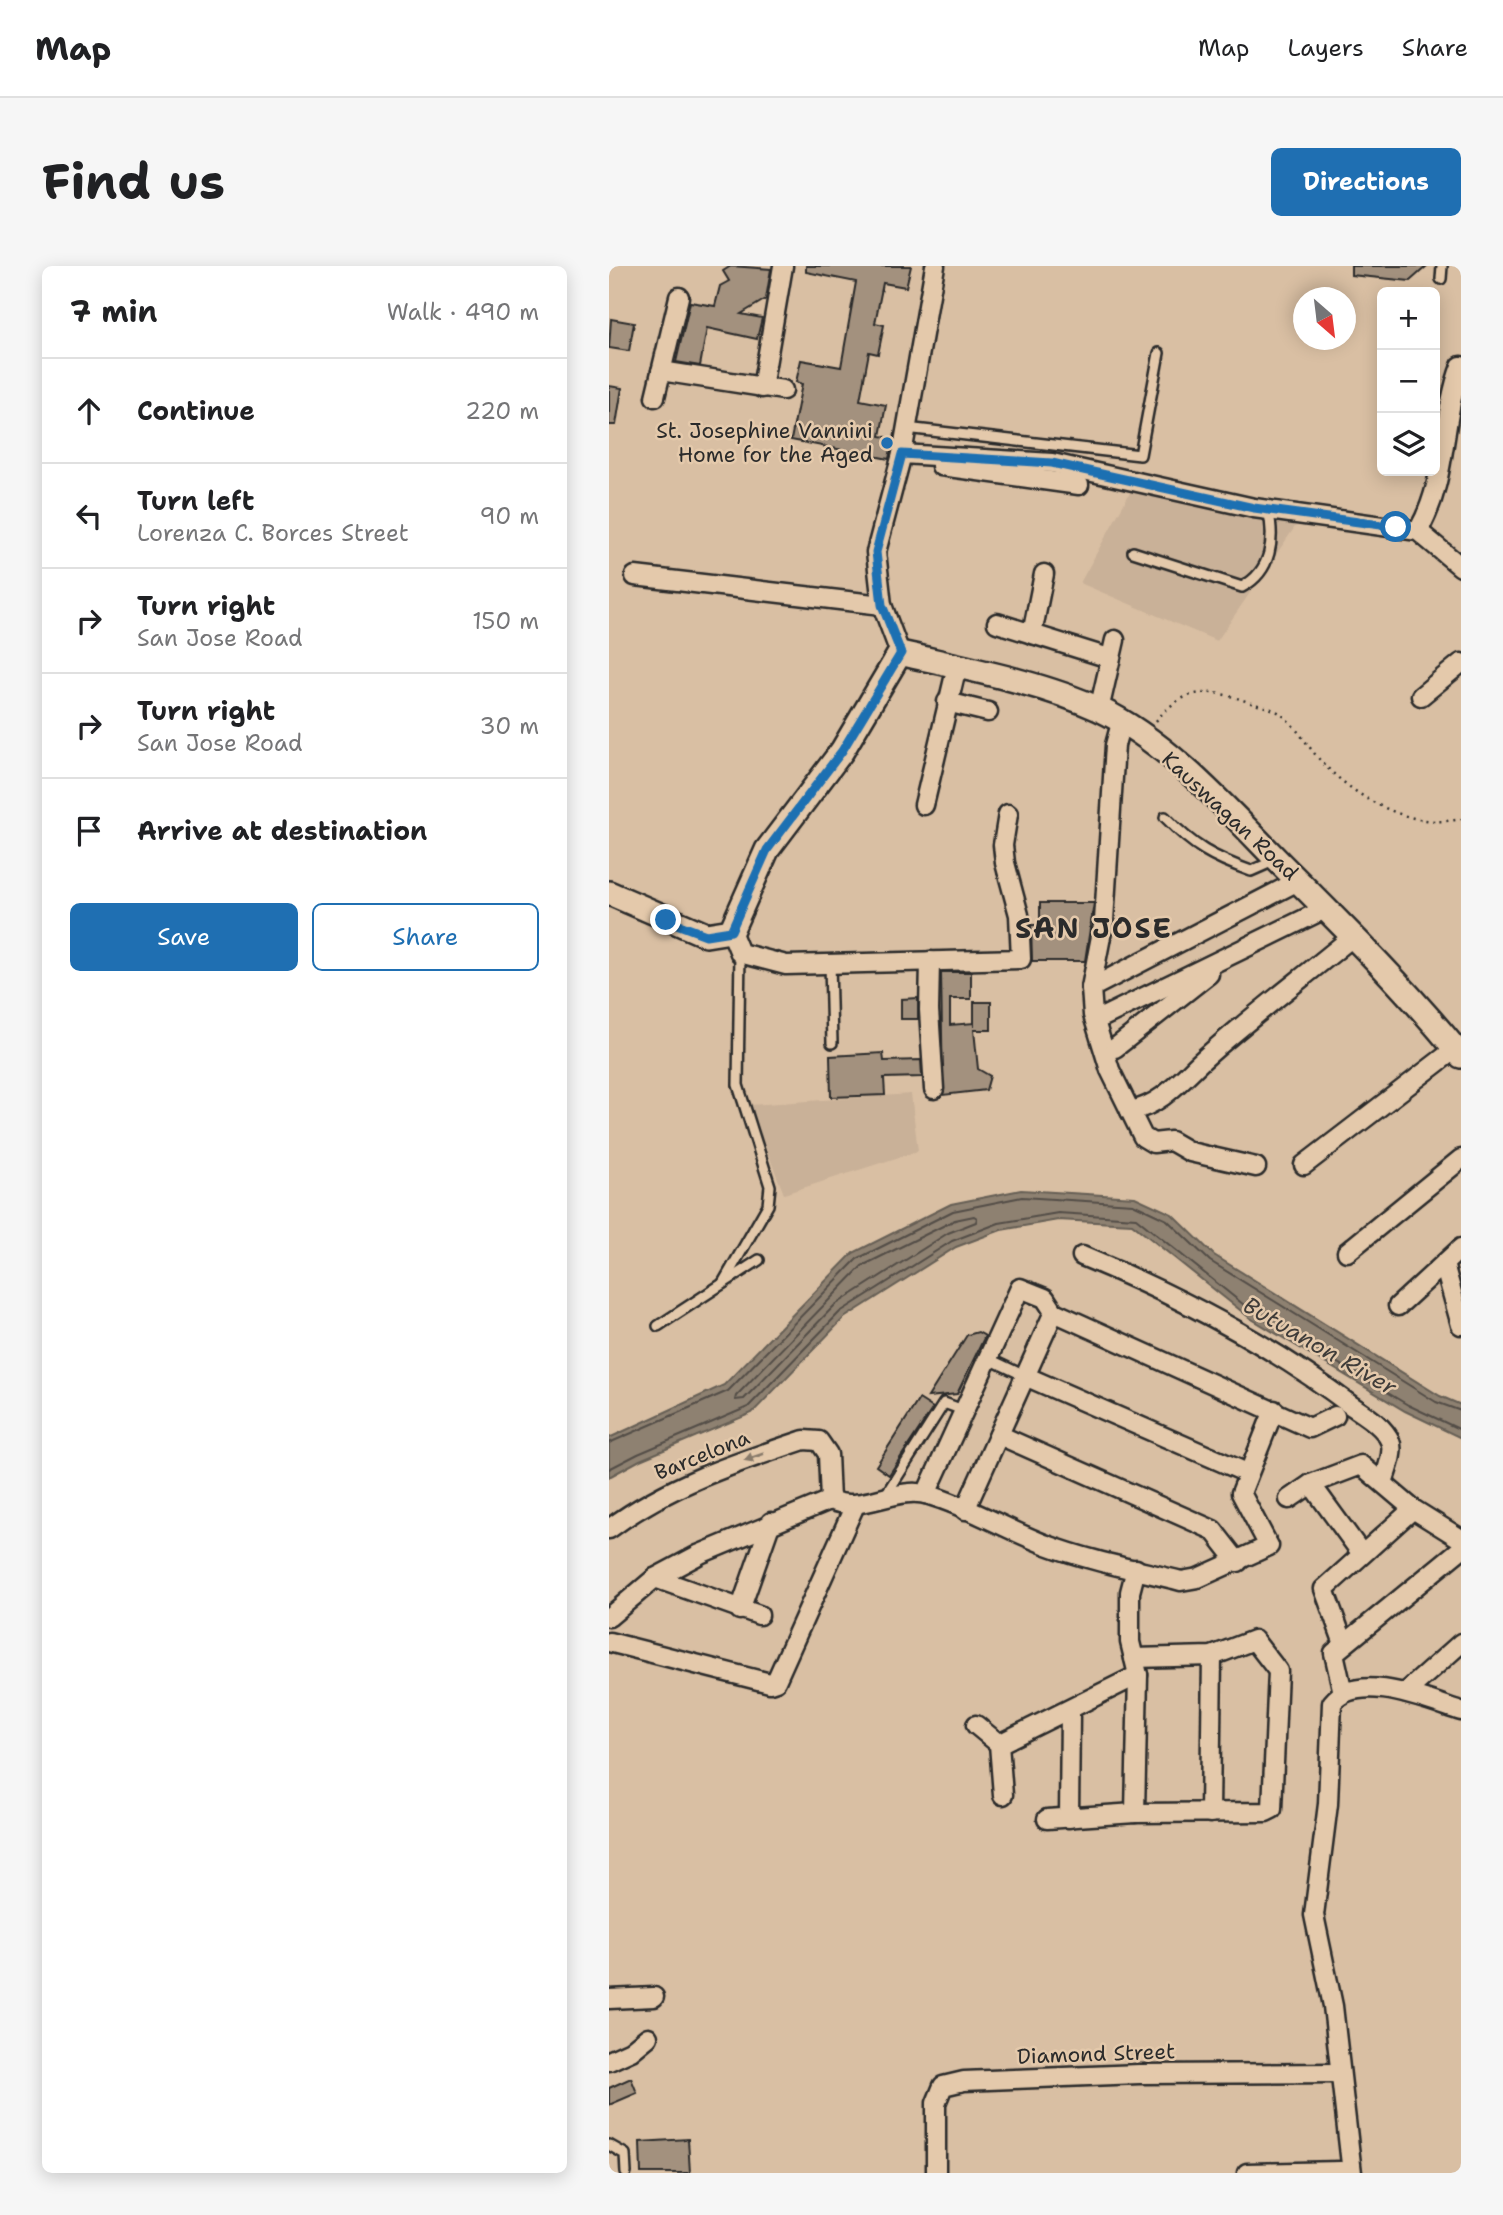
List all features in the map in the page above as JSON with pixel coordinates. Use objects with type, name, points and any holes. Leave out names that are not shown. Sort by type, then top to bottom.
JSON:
[{"type":"street","points":[[762,388],[783,266]]},
{"type":"street","points":[[935,266],[900,458],[876,552],[882,605],[901,653],[842,751],[767,850],[731,931],[740,953],[786,965],[1021,959],[1019,915],[1003,845],[1008,814]]},
{"type":"street","points":[[655,397],[679,297]]},
{"type":"street","points":[[1418,531],[1427,515],[1440,473],[1461,366]]},
{"type":"street","points":[[661,371],[783,390]]},
{"type":"street","points":[[900,458],[1079,485]]},
{"type":"street","points":[[900,458],[1052,463],[1268,509],[1418,531],[1461,567]]},
{"type":"street","points":[[1032,634],[1044,574]]},
{"type":"street","points":[[635,576],[882,605]]},
{"type":"street","points":[[997,623],[1032,634],[1112,649],[1100,710]]},
{"type":"street","name":"Kauswagan Road","points":[[901,653],[957,666],[1100,710],[1143,737],[1234,815],[1327,908],[1458,1052]]},
{"type":"street","points":[[1421,696],[1461,663]]},
{"type":"street","points":[[924,805],[957,666]]},
{"type":"street","points":[[947,702],[988,712]]},
{"type":"street","points":[[1121,723],[1115,745],[1104,921],[1092,966],[1093,1015],[1110,1070],[1143,1137],[1149,1141],[1171,1141],[1190,1152],[1256,1167]]},
{"type":"street","points":[[1091,988],[1298,881]]},
{"type":"street","points":[[609,893],[706,935],[731,931]]},
{"type":"street","points":[[1103,1017],[1327,908]]},
{"type":"street","points":[[1130,1111],[1145,1108],[1171,1091],[1207,1055],[1352,937]]},
{"type":"street","points":[[1115,1048],[1237,952]]},
{"type":"street","points":[[930,961],[929,1010],[934,1089]]},
{"type":"street","points":[[1130,1004],[1141,1027]]},
{"type":"street","points":[[1304,1165],[1458,1052]]},
{"type":"street","points":[[1347,1252],[1461,1159]]},
{"type":"street","points":[[1398,1306],[1461,1248]]},
{"type":"street","points":[[1082,1256],[1134,1277],[1232,1329],[1339,1396],[1376,1424],[1390,1440],[1392,1447],[1383,1483]]},
{"type":"street","points":[[1444,1264],[1461,1325]]},
{"type":"street","points":[[926,1494],[1020,1288],[1045,1298],[1054,1312],[1310,1428],[1335,1416]]},
{"type":"street","points":[[965,1510],[1054,1312]]},
{"type":"street","points":[[1025,1376],[1247,1473]]},
{"type":"street","points":[[609,1617],[655,1578],[700,1554],[771,1522],[830,1500],[843,1505],[855,1505],[884,1498],[926,1494],[1049,1546],[1181,1581],[1198,1578],[1269,1546],[1241,1493],[1274,1410]]},
{"type":"street","points":[[999,1435],[1213,1530],[1238,1562]]},
{"type":"street","name":"Barcelona","points":[[609,1529],[659,1496],[712,1472],[804,1440],[819,1441],[828,1454],[830,1500]]},
{"type":"street","points":[[1289,1499],[1311,1484],[1355,1465],[1361,1465],[1413,1509],[1461,1539]]},
{"type":"street","points":[[1311,1484],[1362,1554]]},
{"type":"street","points":[[609,1642],[770,1683],[776,1681],[855,1505]]},
{"type":"street","points":[[1343,1644],[1324,1590],[1413,1509]]},
{"type":"street","points":[[740,1610],[771,1522]]},
{"type":"street","points":[[1343,1693],[1334,1653],[1461,1549]]},
{"type":"street","points":[[1135,1813],[1136,1666],[1130,1642],[1130,1592],[1136,1569]]},
{"type":"street","points":[[655,1578],[758,1615]]},
{"type":"street","points":[[999,1744],[1070,1711],[1136,1666],[1212,1656],[1254,1640],[1278,1671],[1272,1809],[1266,1812],[1135,1813],[1047,1819]]},
{"type":"street","points":[[1405,1693],[1461,1643]]},
{"type":"street","points":[[1210,1813],[1212,1656]]},
{"type":"street","points":[[1247,2173],[1346,2172],[1333,2006],[1314,1915],[1328,1804],[1332,1703],[1343,1693],[1380,1688],[1461,1711]]},
{"type":"street","points":[[1069,1818],[1070,1711]]},
{"type":"street","points":[[976,1725],[999,1744],[1003,1795]]},
{"type":"street","points":[[609,1999],[654,1997]]},
{"type":"street","points":[[609,2062],[631,2051],[648,2037]]},
{"type":"street","name":"Diamond Street","points":[[936,2173],[936,2104],[943,2086],[964,2081],[1139,2074],[1340,2073]]},
{"type":"lane","points":[[1441,278],[1442,266]]},
{"type":"lane","points":[[906,428],[1140,455],[1159,353]]},
{"type":"lane","points":[[1133,552],[1242,587],[1262,571],[1271,550],[1273,531],[1268,509]]},
{"type":"lane","points":[[1165,817],[1188,841],[1210,856],[1251,871],[1277,860]]},
{"type":"lane","points":[[723,1283],[768,1205],[770,1185],[738,1085],[740,953]]},
{"type":"lane","points":[[831,963],[832,1043]]},
{"type":"lane","points":[[658,1326],[759,1260]]},
{"type":"lane","points":[[987,1358],[1025,1376]]},
{"type":"lane","points":[[884,1498],[944,1403],[963,1410]]},
{"type":"lane","points":[[609,2145],[625,2154],[626,2173]]},
{"type":"path","points":[[1143,737],[1169,704],[1202,690],[1235,696],[1280,713],[1321,762],[1389,810],[1424,822],[1461,819]]},
{"type":"shaded area","points":[[1132,489],[1299,521],[1217,641],[1080,583]]},
{"type":"shaded area","points":[[911,1094],[918,1151],[784,1194],[749,1105]]},
{"type":"water","name":"Butuanon River","points":[[1021,1190],[1135,1197],[1172,1214],[1214,1255],[1440,1396],[1461,1405],[1461,1438],[1405,1411],[1250,1318],[1132,1224],[1058,1220],[1001,1230],[956,1247],[844,1318],[752,1413],[640,1460],[609,1477],[609,1438],[724,1385],[853,1253],[951,1204]]},
{"type":"building","points":[[731,266],[771,269],[766,299],[741,314],[762,318],[757,339],[707,328],[700,366],[676,362],[690,302],[715,306],[720,286],[729,281],[723,271]]},
{"type":"building","points":[[806,266],[911,266],[906,287],[883,283],[875,323],[884,325],[878,354],[869,352],[860,400],[886,405],[880,436],[893,438],[889,459],[791,440],[802,384],[796,382],[801,360],[841,367],[856,282],[806,272]]},
{"type":"building","points":[[1351,266],[1427,266],[1410,281],[1351,275]]},
{"type":"building","points":[[611,319],[634,323],[629,351],[609,348]]},
{"type":"building","points":[[609,386],[622,388],[616,425],[609,425]]},
{"type":"building","points":[[1040,903],[1094,903],[1085,961],[1032,961],[1031,925],[1040,925]]},
{"type":"building","points":[[941,972],[971,972],[971,999],[950,999],[950,1025],[974,1023],[974,1002],[991,1002],[991,1030],[974,1030],[978,1069],[990,1076],[986,1090],[943,1095]]},
{"type":"building","points":[[918,998],[918,1019],[901,1019],[901,999]]},
{"type":"building","points":[[883,1053],[884,1061],[921,1060],[922,1077],[884,1078],[885,1095],[831,1097],[830,1056]]},
{"type":"building","points":[[978,1332],[985,1336],[957,1394],[928,1397],[967,1335]]},
{"type":"building","points":[[919,1399],[933,1408],[889,1475],[876,1466]]},
{"type":"building","points":[[631,2078],[637,2093],[609,2105],[609,2088]]},
{"type":"building","points":[[688,2139],[690,2173],[641,2173],[640,2142]]},
{"type":"place","name":"St. Josephine Vannini Home for the Aged","points":[[887,443]]},
{"type":"district","name":"SAN JOSE","points":[[1094,928]]},
{"type":"route","points":[[666,920],[706,935],[731,931],[767,850],[842,751],[901,653],[886,622],[876,552],[902,454],[1052,463],[1254,508],[1396,527]]}]
